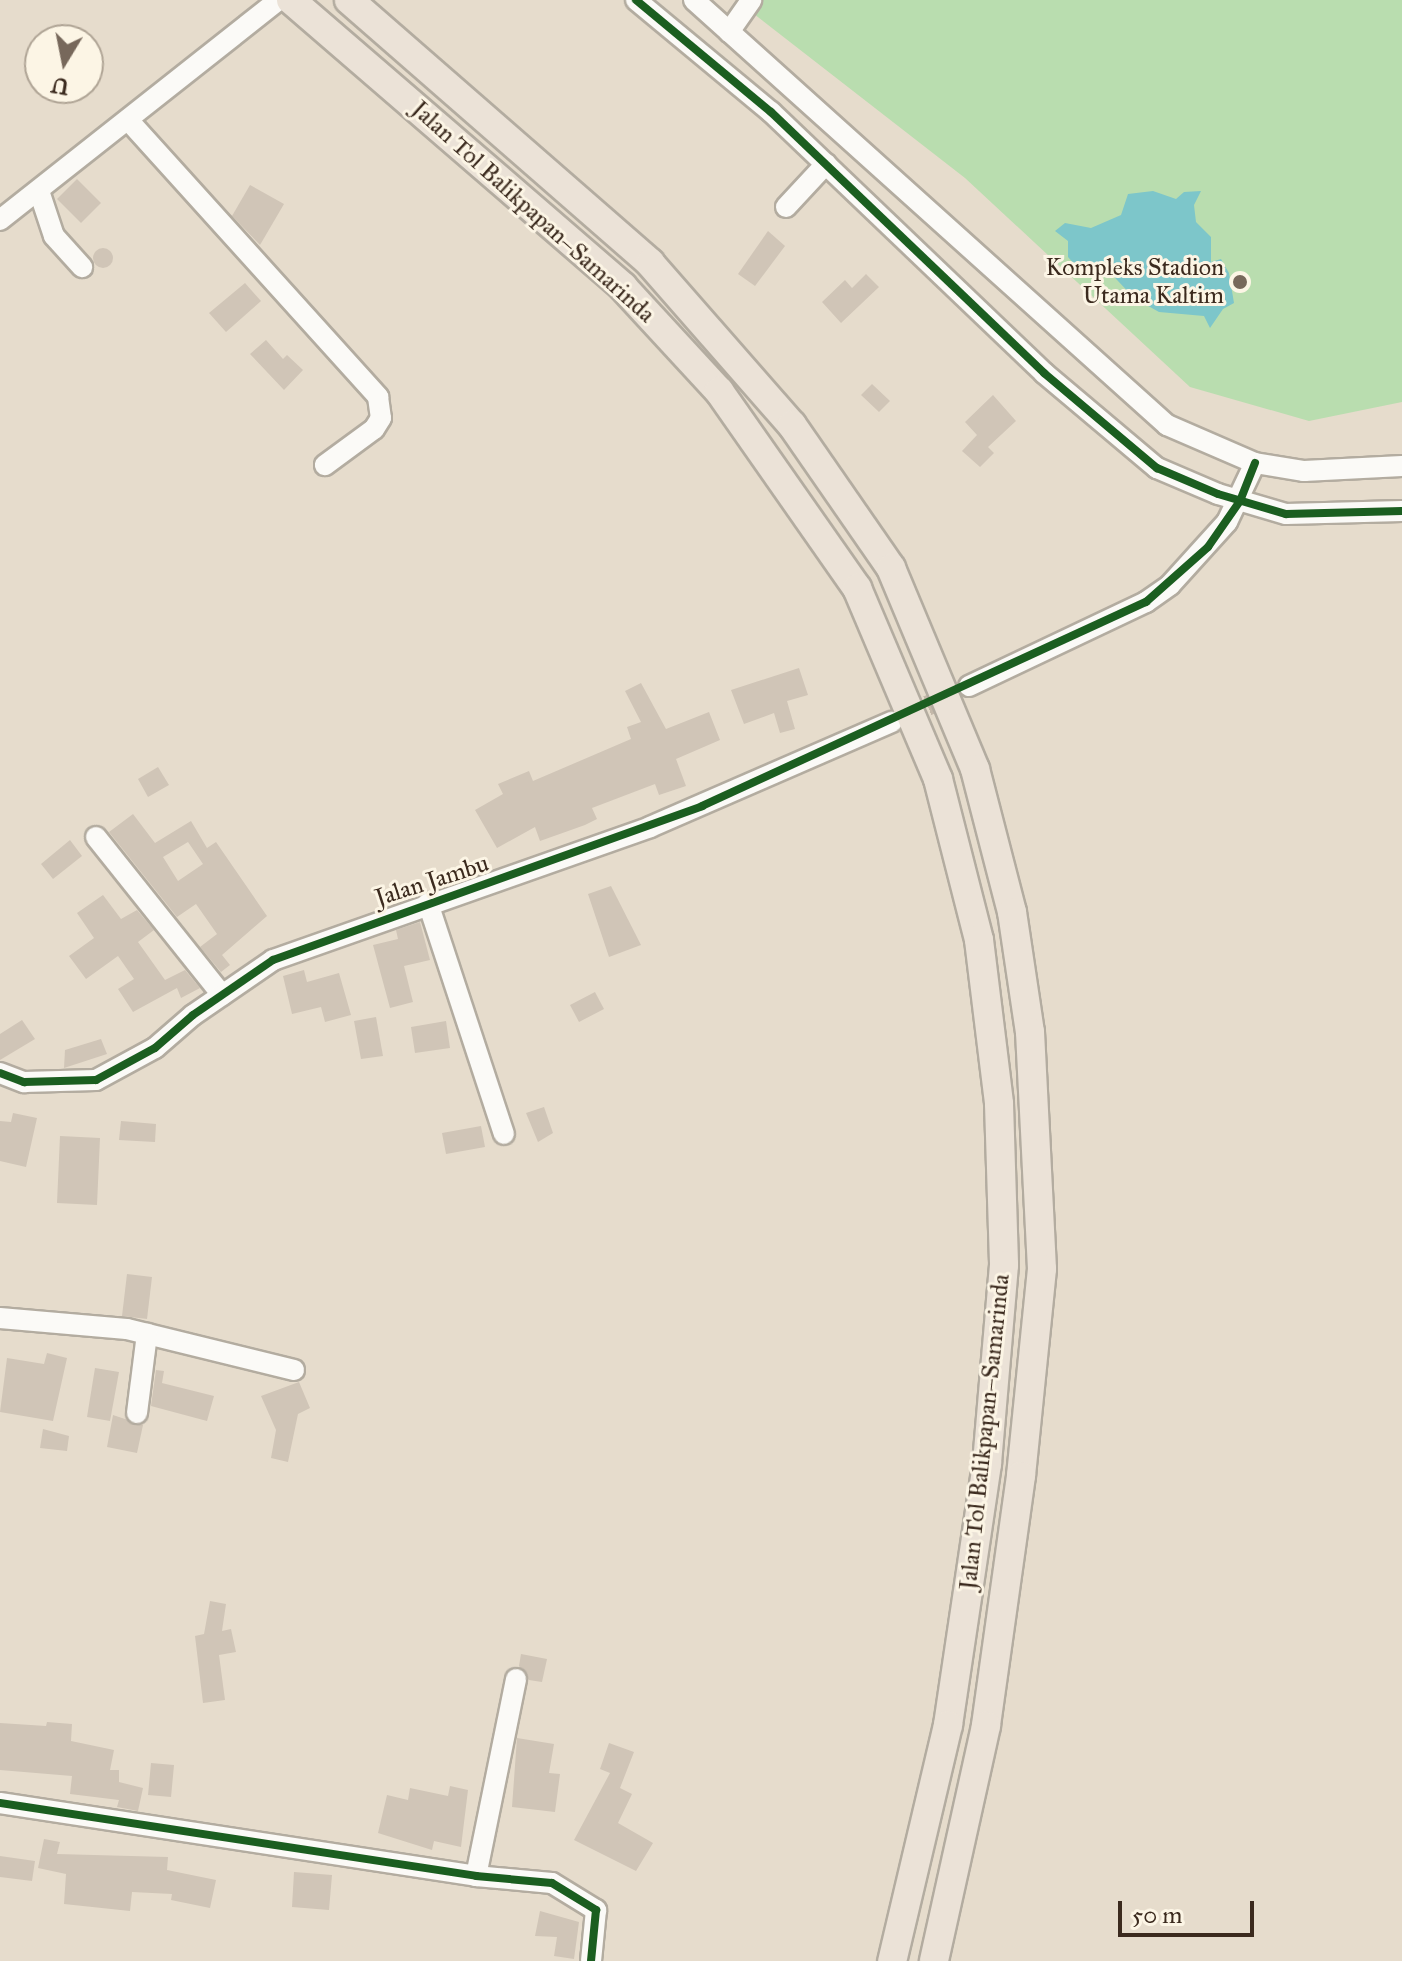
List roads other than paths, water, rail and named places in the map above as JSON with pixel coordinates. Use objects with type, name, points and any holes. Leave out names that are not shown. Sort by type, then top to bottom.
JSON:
[{"type":"highway","name":"Jalan Tol Balikpapan–Samarinda","points":[[291,0],[349,46],[623,287],[719,391],[857,588],[938,779],[960,855],[979,940],[999,1104],[1004,1265],[987,1464],[948,1725],[892,1961]]},
{"type":"highway","name":"Jalan Tol Balikpapan–Samarinda","points":[[349,0],[650,263],[792,425],[891,568],[975,769],[1012,912],[1030,1032],[1042,1269],[1021,1476],[986,1726],[934,1961]]},
{"type":"street","points":[[0,220],[279,0]]},
{"type":"street","points":[[636,0],[826,164],[1117,437],[1157,468],[1240,501],[1286,514],[1402,511]]},
{"type":"street","points":[[694,0],[1167,425],[1255,463],[1304,471],[1402,466]]},
{"type":"street","points":[[729,32],[751,0]]},
{"type":"street","points":[[129,121],[378,397],[381,418],[374,429],[325,465]]},
{"type":"street","points":[[786,207],[826,164]]},
{"type":"street","points":[[869,206],[894,181]]},
{"type":"street","points":[[39,191],[54,236],[82,267]]},
{"type":"street","points":[[969,686],[1146,602],[1208,547],[1240,501],[1255,463]]},
{"type":"street","name":"Jalan Jambu","points":[[0,1073],[24,1082],[96,1080],[155,1048],[222,995],[284,955],[650,827],[892,722]]},
{"type":"street","points":[[96,837],[222,995]]},
{"type":"street","points":[[428,903],[504,1134]]},
{"type":"street","points":[[0,1318],[147,1334],[294,1370]]},
{"type":"street","points":[[137,1413],[147,1334]]},
{"type":"street","points":[[476,1876],[516,1679]]},
{"type":"street","points":[[0,1803],[476,1876],[552,1883],[594,1908],[591,1961]]},
{"type":"water","points":[[1153,191],[1176,199],[1184,192],[1201,191],[1194,205],[1196,222],[1211,237],[1211,262],[1221,259],[1229,273],[1234,303],[1223,309],[1210,328],[1204,316],[1159,312],[1134,298],[1102,264],[1075,265],[1068,257],[1068,241],[1055,231],[1065,223],[1091,228],[1121,215],[1128,194]]},
{"type":"tunnel","points":[[900,718],[958,692]]},
{"type":"place","name":"Kompleks Stadion Utama Kaltim","points":[[1240,282]]}]
